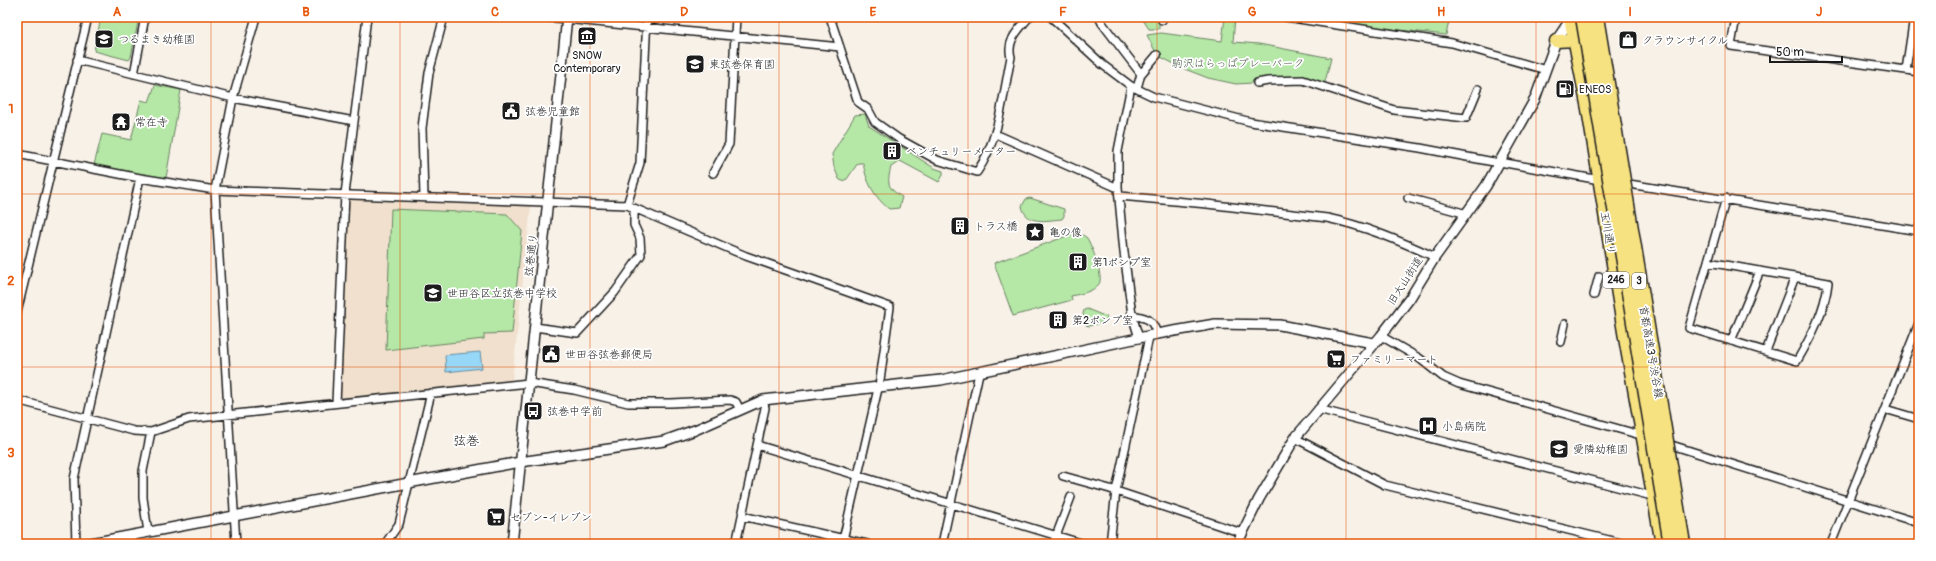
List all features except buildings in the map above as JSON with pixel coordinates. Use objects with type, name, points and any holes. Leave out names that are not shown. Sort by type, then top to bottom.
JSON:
[{"type":"highway","name":"首都高速3号渋谷線","points":[[1596,17],[1683,544]]},
{"type":"highway","name":"246","points":[[1601,17],[1689,544]]},
{"type":"highway","name":"首都高速3号渋谷線","points":[[1574,18],[1671,544]]},
{"type":"highway","name":"玉川通り","points":[[1574,18],[1576,40],[1652,496],[1662,544]]},
{"type":"highway","points":[[1556,41],[1576,40]]},
{"type":"street","points":[[17,312],[88,17]]},
{"type":"street","points":[[134,74],[145,17]]},
{"type":"street","points":[[236,544],[233,516],[229,414],[215,190],[233,98],[256,17]]},
{"type":"street","points":[[336,403],[345,194],[367,17]]},
{"type":"street","points":[[424,197],[422,128],[429,73],[444,17]]},
{"type":"street","points":[[546,17],[840,47]]},
{"type":"street","points":[[535,327],[577,333],[615,292],[641,255],[640,238],[634,225],[630,206],[640,163],[647,17]]},
{"type":"street","points":[[713,173],[729,144],[736,17]]},
{"type":"street","points":[[832,19],[858,102],[868,109],[874,122],[899,139],[937,160],[976,172],[986,158],[995,132],[1011,57],[1009,46],[1011,40],[1029,17]]},
{"type":"street","points":[[1051,17],[1103,65],[1134,87],[1154,97],[1251,122],[1420,148],[1600,180]]},
{"type":"street","points":[[1099,17],[1141,74]]},
{"type":"street","points":[[1286,17],[1452,43],[1546,70]]},
{"type":"street","points":[[1736,17],[1731,46],[1919,72]]},
{"type":"street","points":[[1906,70],[1914,17]]},
{"type":"street","name":"弦巻通り","points":[[512,544],[567,18]]},
{"type":"street","name":"旧大山街道","points":[[1237,544],[1259,499],[1295,438],[1373,343],[1381,336],[1416,290],[1435,258],[1486,186],[1535,99],[1556,41],[1574,18]]},
{"type":"street","points":[[1139,338],[1132,315],[1124,252],[1120,196],[1118,188],[1118,151],[1134,87],[1141,74],[1157,55]]},
{"type":"street","points":[[77,60],[233,98],[354,121]]},
{"type":"street","points":[[1257,83],[1268,81],[1303,80],[1394,110],[1466,118],[1478,89]]},
{"type":"street","points":[[1000,136],[1118,188]]},
{"type":"street","points":[[17,154],[140,178],[215,190],[630,206],[746,256],[890,307],[877,388],[843,541]]},
{"type":"street","points":[[76,544],[74,479],[140,178]]},
{"type":"street","points":[[1629,184],[1726,198],[1919,231]]},
{"type":"street","points":[[1120,196],[1207,204],[1338,220],[1395,239],[1435,258]]},
{"type":"street","points":[[1408,198],[1467,214]]},
{"type":"street","points":[[1708,262],[1828,283],[1823,308],[1797,361],[1689,328],[1726,198]]},
{"type":"street","points":[[1731,341],[1760,271]]},
{"type":"street","points":[[1594,295],[1599,276]]},
{"type":"street","points":[[1766,351],[1795,277]]},
{"type":"street","points":[[1110,544],[1116,491],[1153,335],[1154,324],[1147,318],[1132,315]]},
{"type":"street","points":[[1831,544],[1919,323]]},
{"type":"street","points":[[86,544],[520,462],[664,442],[764,400],[941,380],[1153,335],[1215,324],[1255,324],[1312,330],[1373,343]]},
{"type":"street","points":[[1561,342],[1565,324]]},
{"type":"street","points":[[1381,336],[1418,358],[1443,377],[1459,384],[1642,435],[1919,523]]},
{"type":"street","points":[[942,544],[979,373]]},
{"type":"street","points":[[17,400],[134,432],[151,432],[189,419],[229,414],[529,383],[574,390],[628,403],[671,403],[730,400],[736,402],[740,410]]},
{"type":"street","points":[[385,544],[399,524],[431,393]]},
{"type":"street","points":[[736,544],[765,408],[764,400]]},
{"type":"street","points":[[1318,409],[1652,496]]},
{"type":"street","points":[[1885,409],[1919,419]]},
{"type":"street","points":[[148,532],[143,498],[143,471],[151,432]]},
{"type":"street","points":[[1295,438],[1384,485],[1625,544]]},
{"type":"street","points":[[757,445],[1084,544]]},
{"type":"street","points":[[1063,476],[1116,491],[1242,533]]},
{"type":"street","points":[[1053,544],[1071,497]]},
{"type":"street","points":[[742,516],[843,541],[867,544]]},
{"type":"shaded area","name":"世田谷区立弦巻中学校","points":[[349,199],[531,206],[512,381],[340,398]]},
{"type":"green space","points":[[101,17],[139,17],[131,57],[129,60],[94,51]]},
{"type":"green space","points":[[1141,17],[1159,17],[1159,29],[1149,29]]},
{"type":"green space","name":"駒沢はらっぱプレーパーク","points":[[1225,17],[1235,17],[1233,42],[1259,44],[1331,58],[1324,86],[1303,80],[1236,84],[1208,78],[1182,68],[1157,55],[1147,35],[1161,33],[1222,41]]},
{"type":"green space","points":[[1307,17],[1450,17],[1446,35],[1364,26]]},
{"type":"green space","points":[[155,85],[181,90],[166,178],[136,174],[94,165],[102,134],[131,140],[141,100],[149,102]]},
{"type":"green space","points":[[865,114],[869,126],[934,168],[943,171],[943,175],[939,182],[900,161],[891,167],[889,185],[893,191],[902,197],[899,208],[889,209],[875,194],[866,176],[863,163],[858,163],[847,179],[842,181],[839,179],[834,167],[832,154],[855,115]]},
{"type":"green space","points":[[1030,198],[1064,209],[1064,216],[1062,219],[1044,221],[1028,217],[1022,206],[1026,199]]},
{"type":"green space","points":[[391,209],[507,214],[522,231],[512,333],[484,334],[484,339],[386,350]]},
{"type":"green space","points":[[1072,234],[1082,235],[1087,238],[1099,269],[1099,284],[1090,291],[1071,296],[1072,300],[1013,316],[994,263]]},
{"type":"green space","points":[[1087,309],[1107,317],[1107,321],[1089,326],[1086,325],[1083,314],[1084,310]]},
{"type":"water","points":[[480,352],[482,368],[446,372],[445,355]]},
{"type":"place","name":"SNOW Contemporary","points":[[587,36]]},
{"type":"place","name":"つるまき幼稚園","points":[[104,39]]},
{"type":"place","name":"クラウンサイクル","points":[[1628,40]]},
{"type":"place","name":"東弦巻保育園","points":[[695,64]]},
{"type":"place","name":"ENEOS","points":[[1565,89]]},
{"type":"place","name":"弦巻児童館","points":[[511,111]]},
{"type":"place","name":"常在寺","points":[[121,122]]},
{"type":"place","name":"ベンチュリーメーター","points":[[892,151]]},
{"type":"place","name":"トラス橋","points":[[960,226]]},
{"type":"place","name":"亀の像","points":[[1035,232]]},
{"type":"place","name":"第1ポンプ室","points":[[1078,262]]},
{"type":"place","name":"世田谷区立弦巻中学校","points":[[433,293]]},
{"type":"place","name":"第2ポンプ室","points":[[1058,320]]},
{"type":"place","name":"世田谷弦巻郵便局","points":[[551,354]]},
{"type":"place","name":"ファミリーマート","points":[[1336,359]]},
{"type":"place","name":"弦巻中学前","points":[[533,411]]},
{"type":"place","name":"小島病院","points":[[1428,426]]},
{"type":"place","name":"愛隣幼稚園","points":[[1559,449]]},
{"type":"place","name":"セブン-イレブン","points":[[496,517]]},
{"type":"district","name":"弦巻","points":[[466,441]]}]
